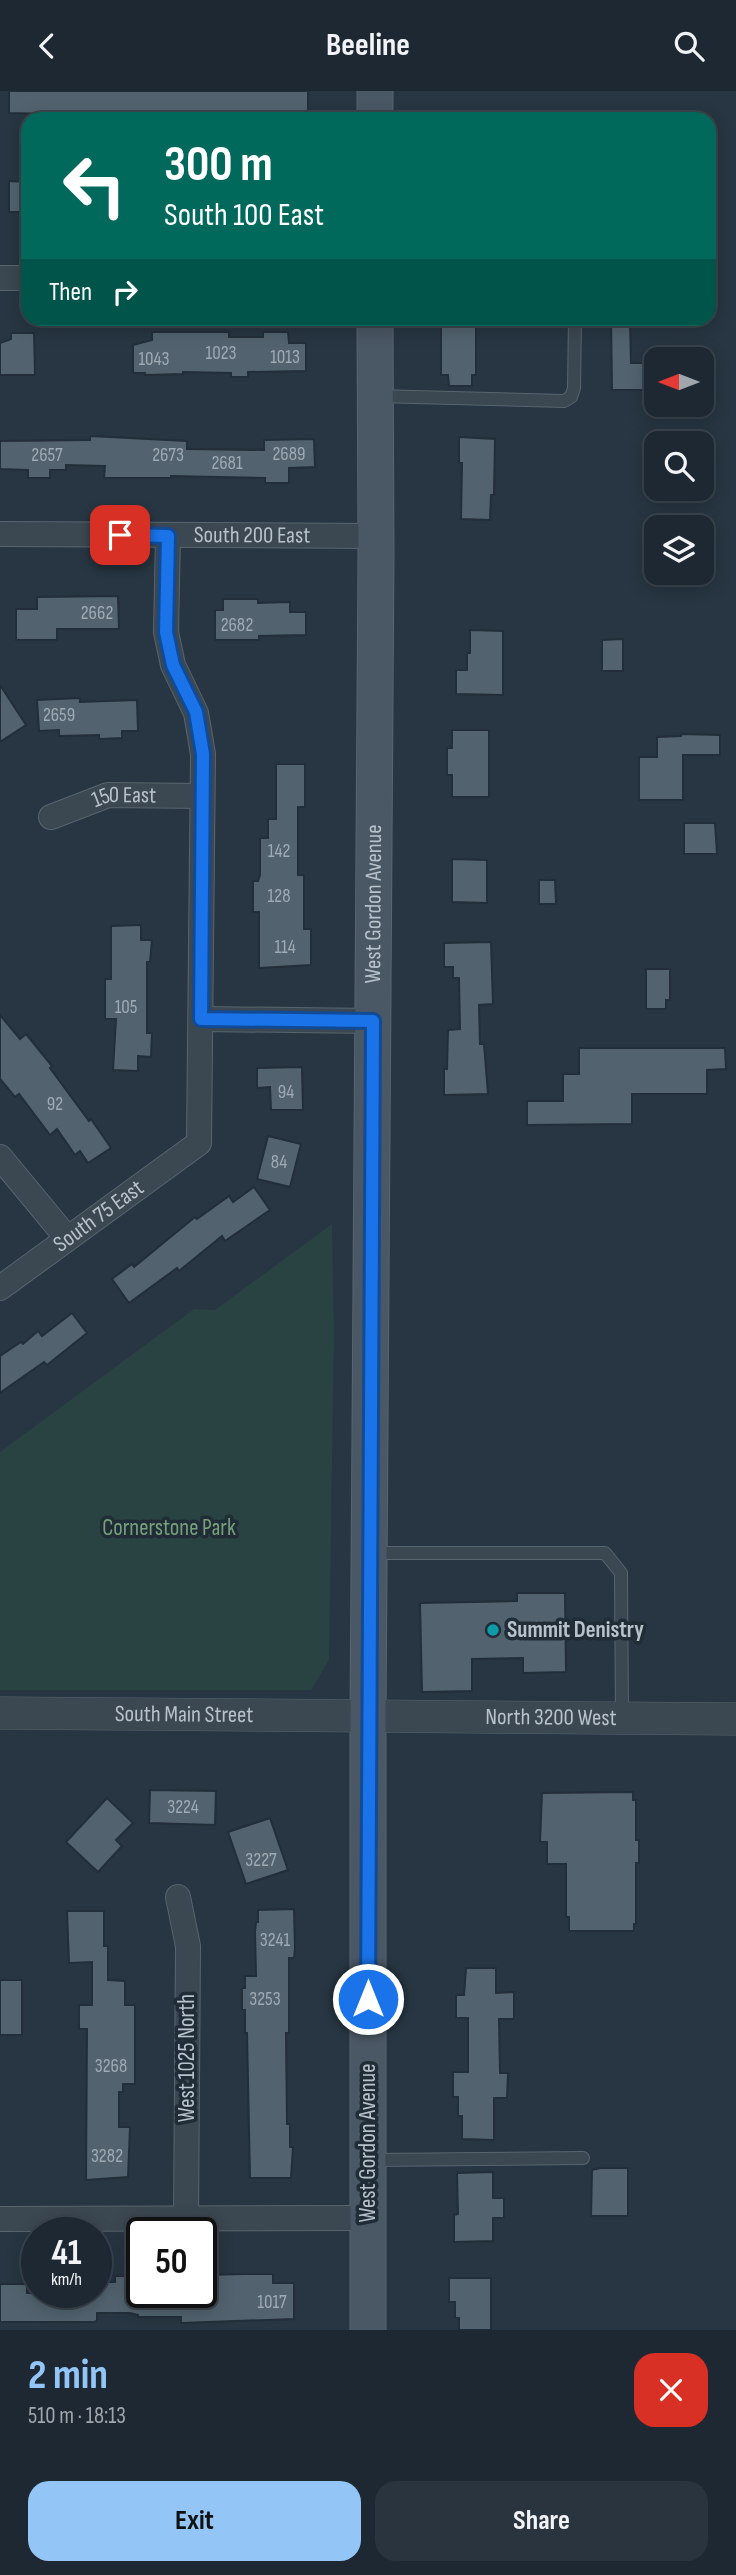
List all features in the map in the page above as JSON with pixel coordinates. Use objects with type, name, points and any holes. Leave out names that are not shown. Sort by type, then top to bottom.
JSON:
[{"type":"main road","points":[[375,91],[375,112]]},
{"type":"main road","name":"West Gordon Avenue","points":[[368,2330],[368,1717],[375,326]]},
{"type":"street","points":[[0,278],[21,278]]},
{"type":"street","name":"South 200 East","points":[[0,534],[376,536]]},
{"type":"street","points":[[168,536],[166,632],[173,665],[196,712],[203,754],[201,1019],[373,1021]]},
{"type":"street","name":"150 East","points":[[51,817],[108,795],[201,796]]},
{"type":"street","name":"South 75 East","points":[[0,1288],[199,1143],[201,1019]]},
{"type":"street","points":[[0,1157],[67,1238]]},
{"type":"street","name":"South Main Street","points":[[0,1713],[368,1717]]},
{"type":"street","name":"North 3200 West","points":[[368,1717],[736,1719]]},
{"type":"street","name":"West 1025 North","points":[[178,1897],[188,1946],[186,2217]]},
{"type":"street","points":[[217,2220],[368,2218]]},
{"type":"street","points":[[0,2220],[126,2220]]},
{"type":"lane","points":[[376,396],[564,401],[571,397],[574,388],[575,326]]},
{"type":"lane","points":[[370,1553],[605,1553],[621,1573],[622,1718]]},
{"type":"lane","points":[[368,2160],[583,2158]]},
{"type":"green space","name":"Cornerstone Park","points":[[332,1224],[334,1335],[329,1660],[311,1690],[0,1690],[0,1452],[194,1309],[215,1310]]},
{"type":"building","points":[[9,91],[308,91],[308,112],[9,113]]},
{"type":"building","points":[[9,181],[21,182],[21,212],[9,212]]},
{"type":"building","points":[[441,326],[476,326],[476,375],[472,375],[472,386],[449,386],[448,375],[441,375]]},
{"type":"building","points":[[611,326],[630,326],[631,363],[644,363],[644,390],[612,390]]},
{"type":"building","points":[[152,332],[229,332],[229,337],[263,337],[263,332],[288,332],[289,343],[306,343],[306,371],[248,372],[248,377],[231,377],[231,373],[133,373],[133,345],[152,340]]},
{"type":"building","points":[[11,333],[34,333],[35,375],[0,375],[0,343],[11,339]]},
{"type":"building","points":[[90,436],[187,441],[187,449],[264,450],[264,440],[314,439],[315,467],[289,468],[289,483],[265,483],[265,478],[104,478],[105,466],[66,465],[66,470],[50,470],[50,478],[28,478],[28,470],[0,469],[0,441],[90,440]]},
{"type":"building","points":[[459,437],[495,439],[494,495],[491,495],[490,520],[461,519],[462,463],[459,463]]},
{"type":"building","points":[[118,596],[119,629],[57,629],[57,640],[16,640],[16,609],[37,609],[37,597]]},
{"type":"building","points":[[223,599],[258,599],[258,603],[290,602],[290,612],[306,612],[306,635],[259,636],[259,640],[215,640],[215,610],[223,610]]},
{"type":"building","points":[[470,630],[503,631],[503,695],[456,694],[456,670],[467,670]]},
{"type":"building","points":[[623,639],[623,671],[602,671],[602,640]]},
{"type":"building","points":[[0,685],[26,725],[0,742]]},
{"type":"building","points":[[80,698],[80,702],[137,700],[138,731],[122,731],[122,738],[99,739],[99,735],[59,736],[59,730],[39,731],[37,700]]},
{"type":"building","points":[[452,730],[489,730],[489,797],[452,797],[452,775],[447,775],[447,748],[452,748]]},
{"type":"building","points":[[681,734],[720,735],[720,755],[683,755],[683,800],[639,800],[639,757],[657,757],[657,737]]},
{"type":"building","points":[[276,764],[305,764],[305,807],[298,807],[298,875],[304,875],[304,929],[311,929],[311,965],[259,968],[259,912],[253,912],[253,881],[258,881],[260,875],[260,838],[268,838],[268,819],[276,819]]},
{"type":"building","points":[[684,823],[715,823],[717,854],[684,854]]},
{"type":"building","points":[[452,859],[487,860],[487,903],[452,902]]},
{"type":"building","points":[[539,880],[555,880],[556,904],[539,904]]},
{"type":"building","points":[[141,925],[141,940],[152,940],[150,962],[147,962],[147,1033],[152,1033],[151,1057],[138,1056],[138,1071],[113,1070],[116,1019],[105,1019],[105,979],[111,979],[111,926]]},
{"type":"building","points":[[491,942],[493,1004],[479,1005],[480,1044],[484,1044],[488,1094],[444,1095],[448,1030],[460,1029],[459,978],[453,978],[453,967],[444,967],[444,943]]},
{"type":"building","points":[[646,969],[670,969],[670,1000],[666,1000],[666,1009],[646,1009]]},
{"type":"building","points":[[0,1015],[20,1039],[26,1034],[111,1148],[88,1163],[80,1151],[75,1155],[57,1129],[50,1135],[19,1094],[15,1097],[0,1079]]},
{"type":"building","points":[[579,1048],[725,1048],[726,1069],[707,1070],[707,1094],[632,1094],[632,1124],[527,1125],[527,1101],[563,1101],[563,1074],[579,1074]]},
{"type":"building","points":[[302,1067],[303,1110],[271,1110],[270,1087],[257,1088],[257,1068]]},
{"type":"building","points":[[268,1136],[301,1144],[290,1187],[257,1179]]},
{"type":"building","points":[[254,1187],[270,1210],[225,1241],[222,1236],[179,1271],[177,1268],[129,1303],[112,1279],[132,1264],[134,1267],[195,1217],[197,1219],[229,1196],[233,1202]]},
{"type":"building","points":[[72,1313],[87,1333],[47,1365],[44,1362],[0,1393],[0,1356],[21,1342],[23,1344],[38,1331],[42,1336]]},
{"type":"building","name":"Summit Denistry","points":[[517,1593],[565,1593],[566,1672],[523,1673],[523,1658],[472,1659],[472,1691],[422,1692],[420,1603],[517,1601]]},
{"type":"building","points":[[150,1790],[216,1791],[215,1825],[149,1823]]},
{"type":"building","points":[[633,1792],[633,1800],[636,1800],[636,1840],[639,1840],[634,1931],[569,1931],[569,1917],[566,1917],[566,1864],[547,1864],[547,1842],[540,1842],[542,1793]]},
{"type":"building","points":[[107,1798],[133,1823],[116,1840],[122,1846],[98,1872],[66,1842]]},
{"type":"building","points":[[270,1818],[288,1870],[246,1884],[228,1832]]},
{"type":"building","points":[[294,1909],[295,1948],[294,1958],[289,1958],[289,2033],[286,2033],[287,2124],[290,2124],[290,2147],[293,2147],[291,2178],[250,2178],[247,2033],[245,2010],[242,2010],[242,1988],[245,1988],[245,1976],[256,1976],[255,1932],[258,1910]]},
{"type":"building","points":[[67,1911],[104,1911],[108,1980],[125,1981],[125,2005],[135,2005],[135,2084],[123,2084],[123,2092],[119,2092],[119,2127],[130,2127],[128,2177],[86,2180],[87,2029],[79,2029],[79,2005],[92,2005],[92,1962],[69,1963]]},
{"type":"building","points":[[466,1968],[496,1968],[496,1993],[514,1992],[514,2019],[499,2019],[500,2073],[508,2073],[507,2098],[494,2098],[494,2140],[462,2139],[462,2116],[458,2116],[458,2097],[453,2097],[453,2072],[468,2072],[468,2018],[456,2018],[456,1995],[464,1995]]},
{"type":"building","points":[[0,1980],[22,1980],[22,2035],[0,2035]]},
{"type":"building","points":[[628,2168],[628,2216],[591,2216],[592,2170]]},
{"type":"building","points":[[493,2172],[493,2198],[504,2198],[504,2218],[493,2218],[493,2241],[454,2242],[454,2215],[458,2214],[457,2173]]},
{"type":"building","points":[[273,2274],[273,2283],[294,2283],[294,2319],[181,2323],[181,2317],[97,2313],[97,2321],[94,2322],[0,2322],[0,2284],[21,2284],[21,2308],[112,2308],[112,2282],[115,2282],[115,2276],[126,2276],[126,2308],[217,2308],[217,2275]]},
{"type":"building","points":[[449,2278],[491,2278],[491,2330],[459,2330],[459,2318],[455,2318],[455,2302],[449,2302]]},
{"type":"place","name":"Summit Denistry","points":[[493,1630]]},
{"type":"route","points":[[120,535],[168,536],[166,632],[173,665],[196,712],[203,754],[201,1019],[373,1021],[368,1999]]}]
